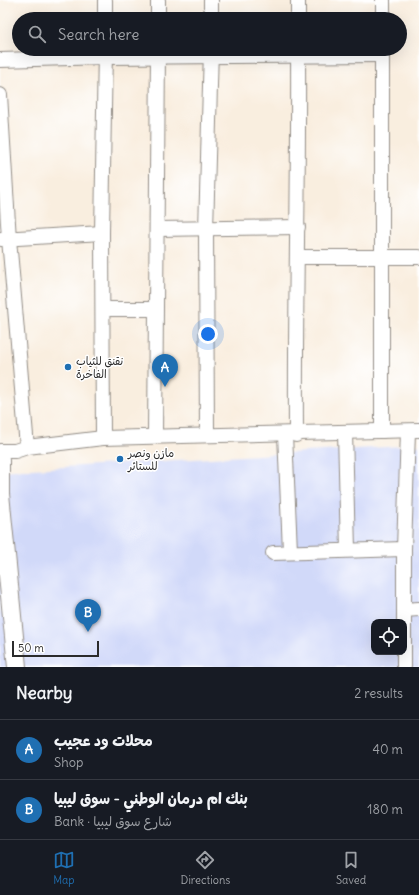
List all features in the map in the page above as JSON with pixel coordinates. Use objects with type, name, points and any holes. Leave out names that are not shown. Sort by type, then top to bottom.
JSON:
[{"type":"main road","points":[[14,452],[0,466],[0,494],[17,667]]},
{"type":"street","points":[[105,0],[105,12]]},
{"type":"street","points":[[158,0],[158,12]]},
{"type":"street","points":[[211,0],[211,12]]},
{"type":"street","points":[[298,0],[298,12]]},
{"type":"street","points":[[383,0],[383,12]]},
{"type":"street","points":[[0,60],[60,56]]},
{"type":"street","points":[[103,438],[102,233],[105,56]]},
{"type":"street","points":[[155,436],[158,56]]},
{"type":"street","points":[[207,435],[206,230],[211,56]]},
{"type":"street","points":[[290,551],[290,434],[298,257],[298,56]]},
{"type":"street","points":[[382,56],[382,431]]},
{"type":"street","points":[[0,95],[4,239],[14,452]]},
{"type":"street","points":[[157,229],[206,230],[298,227]]},
{"type":"street","points":[[4,239],[102,233]]},
{"type":"street","points":[[298,257],[419,257]]},
{"type":"street","points":[[103,309],[155,309]]},
{"type":"street","points":[[0,450],[14,452],[103,438],[414,430],[404,549],[404,667]]},
{"type":"street","points":[[345,432],[348,550]]},
{"type":"street","points":[[273,553],[290,551],[404,549]]},
{"type":"street","points":[[404,610],[419,610]]},
{"type":"shaded area","points":[[419,445],[419,667],[0,667],[0,471]]},
{"type":"place","name":"نقنق للثياب الفاخرة","points":[[68,367]]},
{"type":"place","name":"محلات ود عجيب","points":[[165,387]]},
{"type":"place","name":"مازن ونصر للستائر","points":[[120,459]]},
{"type":"place","name":"بنك ام درمان الوطني - سوق ليبيا","points":[[88,632]]}]
